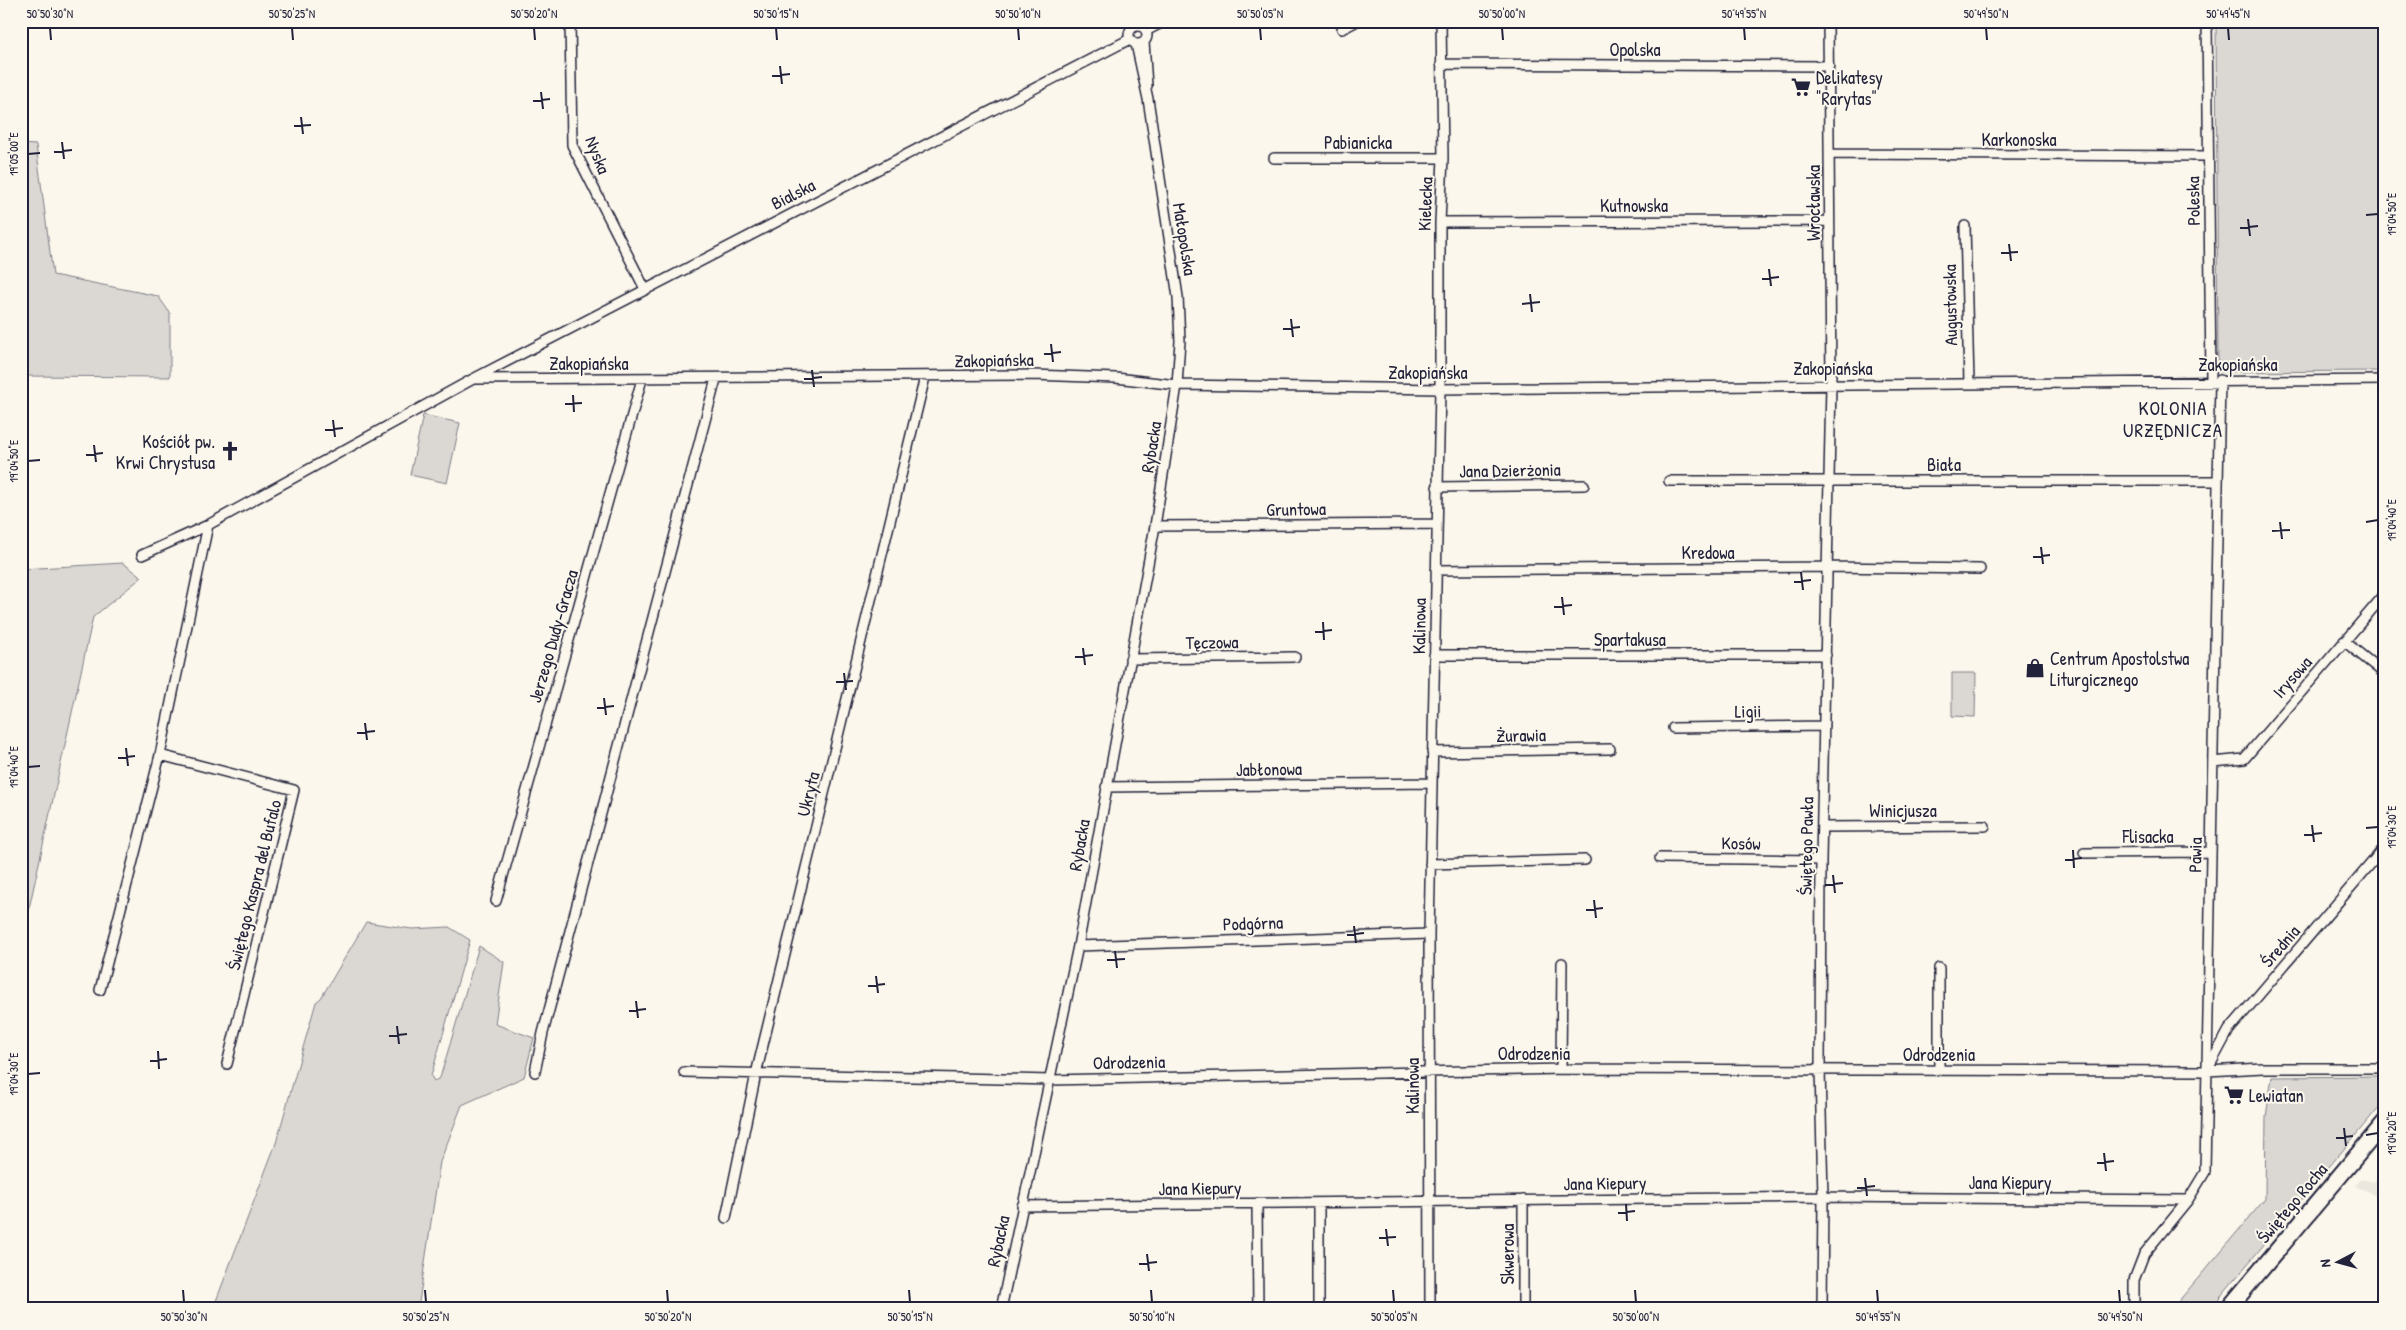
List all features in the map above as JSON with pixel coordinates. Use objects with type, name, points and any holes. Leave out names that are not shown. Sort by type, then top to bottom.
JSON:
[{"type":"main road","name":"Świętego Rocha","points":[[2228,1309],[2385,1122]]},
{"type":"street","name":"Nyska","points":[[570,21],[572,145],[645,289]]},
{"type":"street","points":[[1139,26],[1147,37],[1136,42],[1129,34],[1139,26],[1165,21]]},
{"type":"street","points":[[1342,29],[1357,21]]},
{"type":"street","name":"Kielecka","points":[[1440,388],[1440,222],[1443,158],[1441,21]]},
{"type":"street","name":"Wrocławska","points":[[1828,21],[1831,384]]},
{"type":"street","name":"Poleska","points":[[2207,21],[2208,156],[2216,380]]},
{"type":"street","name":"Bialska","points":[[472,379],[645,289],[1136,42]]},
{"type":"street","name":"Małopolska","points":[[1136,42],[1148,99],[1178,297],[1180,342],[1177,385]]},
{"type":"street","name":"Opolska","points":[[1441,64],[1828,66]]},
{"type":"street","name":"Karkonoska","points":[[1829,154],[2208,156]]},
{"type":"street","name":"Pabianicka","points":[[1274,158],[1443,158]]},
{"type":"street","name":"Kutnowska","points":[[1440,222],[1829,221]]},
{"type":"street","name":"Augustowska","points":[[1965,226],[1969,384]]},
{"type":"street","name":"Zakopiańska","points":[[472,379],[925,378],[1042,375],[1124,379],[1177,385],[1440,388],[2385,380]]},
{"type":"street","name":"Ukryta","points":[[726,1218],[756,1074],[925,378]]},
{"type":"street","points":[[142,555],[208,525],[472,379]]},
{"type":"street","name":"Jerzego Dudy-Gracza","points":[[496,901],[642,379]]},
{"type":"street","points":[[535,1072],[543,1033],[716,379]]},
{"type":"street","name":"Pawia","points":[[2134,1309],[2134,1280],[2144,1254],[2188,1200],[2205,1172],[2218,481],[2216,380]]},
{"type":"street","name":"Świętego Pawła","points":[[1822,1309],[1823,1197],[1820,1069],[1822,827],[1831,384]]},
{"type":"street","name":"Rybacka","points":[[1001,1309],[1078,946],[1155,526],[1177,385]]},
{"type":"street","name":"Kalinowa","points":[[1430,1309],[1429,934],[1440,388]]},
{"type":"street","name":"Biała","points":[[1669,481],[2218,481]]},
{"type":"street","name":"Jana Dzierżonia","points":[[1437,487],[1584,485]]},
{"type":"street","name":"Gruntowa","points":[[1155,526],[1437,524]]},
{"type":"street","points":[[100,990],[160,754],[208,525]]},
{"type":"street","name":"Kredowa","points":[[1436,570],[1827,567],[1980,569]]},
{"type":"street","name":"Irysowa","points":[[2213,762],[2244,759],[2385,594]]},
{"type":"street","points":[[2344,641],[2385,674]]},
{"type":"street","name":"Spartakusa","points":[[1434,655],[1826,655]]},
{"type":"street","name":"Tęczowa","points":[[1130,659],[1295,657]]},
{"type":"street","name":"Ligii","points":[[1673,728],[1824,726]]},
{"type":"street","name":"Żurawia","points":[[1432,752],[1610,749]]},
{"type":"street","name":"Świętego Kaspra del Bufalo","points":[[160,754],[294,790],[227,1064]]},
{"type":"street","name":"Jabłonowa","points":[[1106,787],[1432,783]]},
{"type":"street","name":"Winicjusza","points":[[1822,827],[1984,826]]},
{"type":"street","name":"Średnia","points":[[2207,1071],[2229,1030],[2385,847]]},
{"type":"street","name":"Flisacka","points":[[2084,853],[2211,852]]},
{"type":"street","name":"Kosów","points":[[1660,858],[1822,860]]},
{"type":"street","points":[[1430,864],[1585,860]]},
{"type":"street","name":"Podgórna","points":[[1078,946],[1429,934]]},
{"type":"street","points":[[1561,1069],[1562,963]]},
{"type":"street","points":[[1939,968],[1939,1070]]},
{"type":"street","name":"Odrodzenia","points":[[684,1072],[1051,1080],[1428,1070],[1820,1069],[2207,1071],[2263,1068],[2385,1068]]},
{"type":"street","name":"Jana Kiepury","points":[[1022,1206],[1823,1197],[2188,1200]]},
{"type":"street","name":"Skwerowa","points":[[1523,1200],[1523,1309]]},
{"type":"street","points":[[1318,1309],[1319,1203]]},
{"type":"street","points":[[1257,1204],[1258,1309]]},
{"type":"shaded area","points":[[2216,21],[2385,21],[2385,371],[2218,372]]},
{"type":"shaded area","points":[[21,144],[36,145],[53,275],[158,296],[170,313],[170,377],[21,376]]},
{"type":"shaded area","points":[[423,415],[460,423],[447,483],[410,475]]},
{"type":"shaded area","points":[[123,563],[142,577],[93,617],[21,945],[21,569]]},
{"type":"shaded area","points":[[1952,673],[1976,673],[1975,717],[1952,716]]},
{"type":"shaded area","points":[[366,922],[412,929],[449,927],[470,940],[431,1076],[434,1081],[440,1078],[479,946],[504,962],[495,1024],[534,1038],[524,1077],[462,1105],[440,1162],[418,1309],[213,1309],[276,1143],[316,1002],[321,998]]},
{"type":"shaded area","points":[[2385,1076],[2385,1100],[2210,1309],[2172,1309],[2265,1199],[2266,1117],[2272,1077]]},
{"type":"shaded area","points":[[2385,1173],[2385,1205],[2370,1192],[2355,1186],[2362,1178],[2373,1182]]},
{"type":"place","name":"Delikatesy \"Rarytas\"","points":[[1801,87]]},
{"type":"place","name":"Kościół pw. Krwi Chrystusa","points":[[230,451]]},
{"type":"place","name":"Centrum Apostolstwa Liturgicznego","points":[[2035,668]]},
{"type":"place","name":"Lewiatan","points":[[2234,1095]]},
{"type":"district","name":"KOLONIA URZĘDNICZA","points":[[2173,419]]}]
